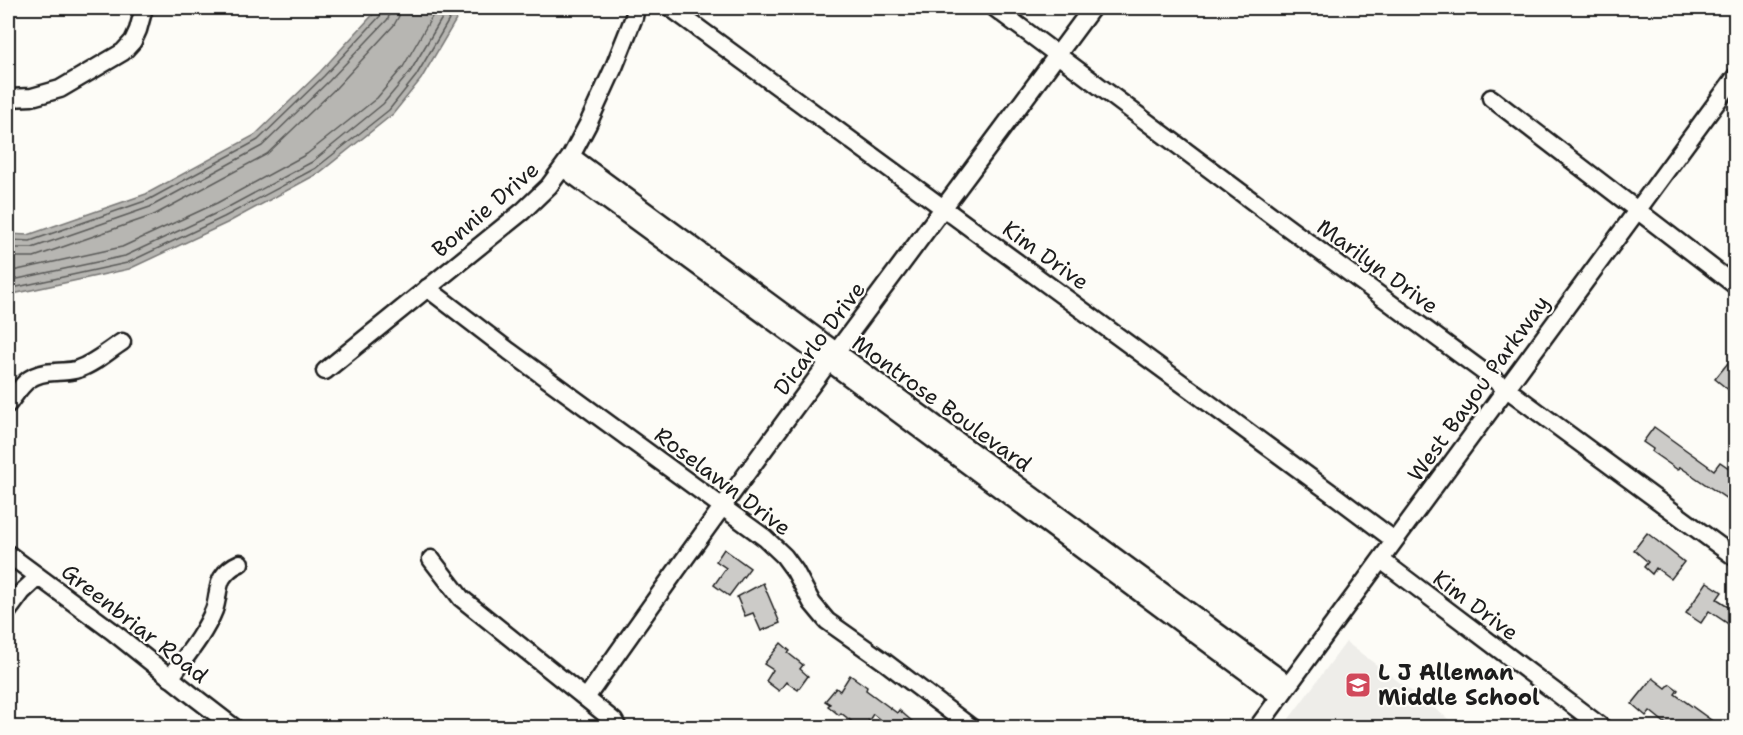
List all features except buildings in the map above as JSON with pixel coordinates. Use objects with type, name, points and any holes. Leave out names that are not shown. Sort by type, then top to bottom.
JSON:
[{"type":"street","points":[[8,98],[32,97],[60,89],[123,52],[138,30],[144,8]]},
{"type":"street","name":"Bonnie Drive","points":[[326,371],[523,210],[549,186],[567,162],[588,124],[614,67],[636,8]]},
{"type":"street","name":"Kim Drive","points":[[671,8],[1394,540]]},
{"type":"street","name":"Marilyn Drive","points":[[995,8],[1736,558]]},
{"type":"street","name":"Dicarlo Drive","points":[[586,698],[783,423],[1092,8]]},
{"type":"street","name":"West Bayou Parkway","points":[[1257,728],[1736,76]]},
{"type":"street","points":[[1491,98],[1736,286]]},
{"type":"street","name":"Montrose Boulevard","points":[[567,162],[1284,691]]},
{"type":"street","name":"Roselawn Drive","points":[[427,288],[518,358],[756,531],[784,556],[812,603],[827,621],[972,728]]},
{"type":"street","points":[[8,404],[24,382],[34,375],[84,367],[122,342]]},
{"type":"street","name":"Greenbriar Road","points":[[8,554],[112,631],[235,728]]},
{"type":"street","points":[[431,559],[460,598],[614,721],[618,728]]},
{"type":"street","name":"Kim Drive","points":[[1381,560],[1603,728]]},
{"type":"street","points":[[170,678],[206,627],[217,602],[223,576],[240,563]]},
{"type":"street","points":[[8,611],[22,592],[38,577]]},
{"type":"shaded area","name":"L J Alleman Middle School","points":[[1346,642],[1459,727],[1283,727]]},
{"type":"water","points":[[379,8],[463,8],[421,79],[393,114],[319,173],[227,223],[129,269],[8,295],[8,234],[28,235],[146,194],[255,135],[320,72]]},
{"type":"place","name":"L J Alleman Middle School","points":[[1358,685]]}]
